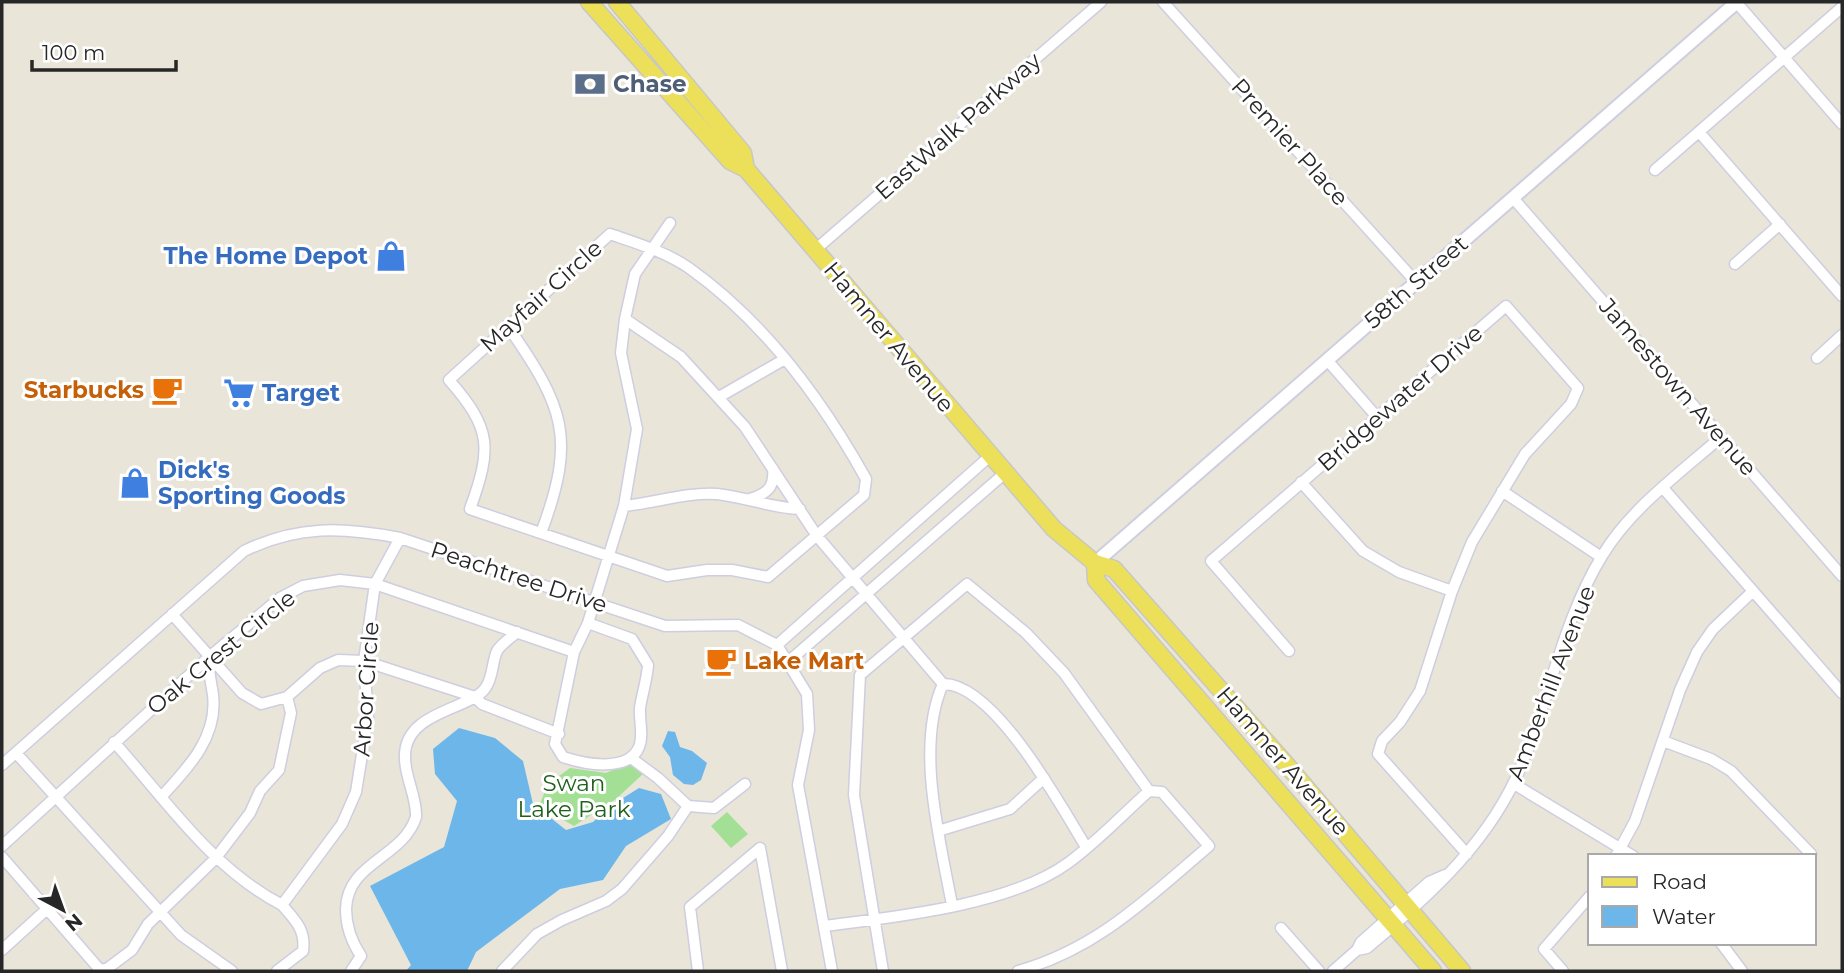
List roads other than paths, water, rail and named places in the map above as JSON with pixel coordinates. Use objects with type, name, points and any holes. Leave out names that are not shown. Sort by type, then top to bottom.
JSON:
[{"type":"main road","name":"Hamner Avenue","points":[[589,2],[730,161],[746,169],[1054,530],[1094,562],[1114,569],[1462,971]]},
{"type":"main road","name":"Hamner Avenue","points":[[617,2],[743,153],[746,169]]},
{"type":"main road","points":[[663,85],[678,88],[717,133],[732,140]]},
{"type":"main road","name":"Hamner Avenue","points":[[1094,562],[1096,580],[1433,971]]},
{"type":"street","name":"EastWalk Parkway","points":[[815,250],[1101,2]]},
{"type":"street","name":"Premier Place","points":[[1163,2],[1416,282]]},
{"type":"street","name":"58th Street","points":[[1094,562],[1737,2]]},
{"type":"street","points":[[1737,2],[1842,124]]},
{"type":"street","points":[[1655,170],[1842,7]]},
{"type":"street","points":[[1699,132],[1842,296]]},
{"type":"street","name":"Jamestown Avenue","points":[[1513,198],[1842,576]]},
{"type":"street","points":[[507,325],[539,371],[552,397],[562,447],[561,475],[541,533],[667,576],[707,570],[733,570],[768,577],[864,495],[866,479],[814,391],[785,359],[737,308],[687,267],[652,249],[670,223]]},
{"type":"street","points":[[1735,264],[1780,224]]},
{"type":"street","name":"Mayfair Circle","points":[[541,533],[470,509],[482,475],[486,439],[472,405],[449,380],[611,234],[652,249],[635,274],[621,353],[637,429],[624,506],[588,623],[574,652],[559,734]]},
{"type":"street","name":"Bridgewater Drive","points":[[1289,651],[1211,561],[1506,306],[1578,388],[1571,404],[1525,454],[1502,491]]},
{"type":"street","points":[[625,319],[681,357],[719,397],[773,465],[817,536],[943,684],[956,684],[989,707],[1044,778],[1086,847]]},
{"type":"street","points":[[1817,358],[1842,335]]},
{"type":"street","points":[[719,397],[785,359]]},
{"type":"street","points":[[1326,360],[1377,417]]},
{"type":"street","name":"Amberhill Avenue","points":[[1333,971],[1357,950],[1361,942],[1434,891],[1483,835],[1514,783],[1569,625],[1601,557],[1617,535],[1662,488],[1721,437]]},
{"type":"street","points":[[777,645],[990,456]]},
{"type":"street","points":[[749,499],[764,495],[772,485],[773,465]]},
{"type":"street","points":[[788,662],[1005,473]]},
{"type":"street","points":[[1301,482],[1363,551],[1399,572],[1452,591]]},
{"type":"street","points":[[1662,488],[1842,693]]},
{"type":"street","points":[[1467,854],[1378,754],[1382,741],[1400,722],[1420,691],[1452,591],[1472,542],[1502,491],[1601,557]]},
{"type":"street","points":[[624,506],[692,494],[749,499],[800,509]]},
{"type":"street","name":"Peachtree Drive","points":[[2,765],[244,551],[273,537],[316,529],[356,530],[400,538],[665,626],[738,625],[777,645],[807,694],[809,730],[798,785],[832,971]]},
{"type":"street","name":"Arbor Circle","points":[[282,905],[342,824],[356,792],[368,717],[363,661],[375,583],[400,538]]},
{"type":"street","name":"Oak Crest Circle","points":[[2,846],[209,657],[280,598],[303,586],[340,580],[375,583],[574,652]]},
{"type":"street","points":[[883,971],[853,795],[860,675],[967,584],[1026,633],[1064,673],[1149,791]]},
{"type":"street","points":[[1514,783],[1618,852],[1635,821],[1680,690],[1697,652],[1713,629],[1753,591]]},
{"type":"street","points":[[172,614],[242,693],[261,704],[287,697],[320,668],[338,660],[363,661],[475,697],[481,704],[559,734],[555,744],[563,757],[578,762],[609,764],[631,758],[639,747],[640,706],[648,665],[632,639],[588,623]]},
{"type":"street","points":[[351,971],[360,956],[351,940],[346,918],[346,893],[364,870],[403,841],[416,817],[417,806],[404,758],[408,743],[416,730],[443,710],[475,697],[486,688],[498,649],[517,632]]},
{"type":"street","points":[[162,796],[194,761],[210,730],[213,696],[208,678],[209,657]]},
{"type":"street","points":[[943,684],[935,703],[931,764],[938,831],[952,905]]},
{"type":"street","points":[[2,858],[100,971],[108,968],[132,950],[159,911],[215,859],[250,813],[260,791],[279,770],[291,713],[287,697]]},
{"type":"street","points":[[1663,741],[1711,759],[1731,771],[1811,854]]},
{"type":"street","points":[[114,742],[215,859],[255,891],[282,905],[303,930],[303,951],[277,971]]},
{"type":"street","points":[[16,753],[181,935],[232,971]]},
{"type":"street","points":[[631,758],[658,778],[688,807],[714,808],[745,783]]},
{"type":"street","points":[[938,831],[1010,809],[1044,778]]},
{"type":"street","points":[[824,926],[989,898],[1022,886],[1067,864],[1149,791],[1162,792],[1209,846],[1112,929],[1045,964],[1018,971]]},
{"type":"street","points":[[502,971],[518,950],[537,934],[606,901],[622,889],[668,836],[688,807]]},
{"type":"street","points":[[698,971],[690,907],[760,848],[782,971]]},
{"type":"street","points":[[1563,971],[1544,949],[1588,898]]},
{"type":"street","points":[[2,950],[47,909]]},
{"type":"street","points":[[1281,928],[1319,971]]},
{"type":"street","points":[[1722,945],[1742,971]]},
{"type":"street","points":[[686,971],[696,960]]},
{"type":"water","points":[[459,728],[495,738],[523,761],[533,804],[566,830],[593,822],[607,808],[639,788],[661,794],[671,819],[626,846],[603,880],[560,889],[476,952],[467,971],[406,971],[411,965],[370,886],[444,847],[457,801],[435,774],[433,749]]},
{"type":"water","points":[[668,731],[675,732],[680,747],[692,751],[707,763],[701,780],[693,785],[684,784],[673,775],[670,757],[662,746]]},
{"type":"place","name":"Chase","points":[[590,84]]},
{"type":"place","name":"The Home Depot","points":[[391,256]]},
{"type":"place","name":"Starbucks","points":[[167,390]]},
{"type":"place","name":"Target","points":[[239,393]]},
{"type":"place","name":"Dick's Sporting Goods","points":[[135,483]]},
{"type":"place","name":"Lake Mart","points":[[721,661]]},
{"type":"park label","name":"Swan Lake Park","points":[[574,796]]}]
